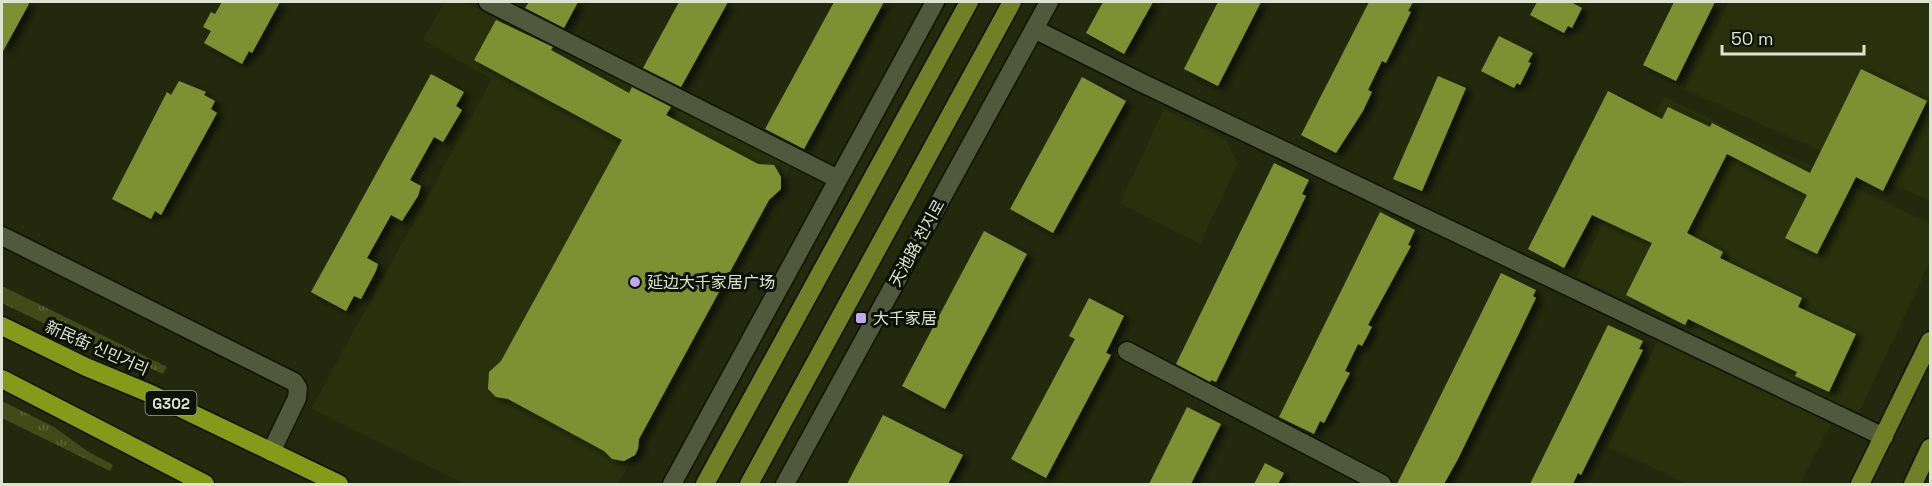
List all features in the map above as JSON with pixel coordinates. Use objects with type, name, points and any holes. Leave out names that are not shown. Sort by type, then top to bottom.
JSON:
[{"type":"highway","name":"新民街 신민거리","points":[[2,326],[339,484]]},
{"type":"highway","points":[[2,380],[205,484]]},
{"type":"main road","points":[[705,484],[969,2]]},
{"type":"main road","name":"天池路 천지로","points":[[749,484],[1012,2]]},
{"type":"main road","points":[[1860,484],[1930,341]]},
{"type":"main road","points":[[1913,484],[1930,448]]},
{"type":"street","points":[[488,2],[838,179]]},
{"type":"street","points":[[672,484],[935,2]]},
{"type":"street","name":"天池路 천지로","points":[[785,484],[1049,2]]},
{"type":"street","points":[[1034,29],[1884,437]]},
{"type":"street","points":[[2,236],[294,382],[298,388],[297,398],[271,452]]},
{"type":"street","points":[[1127,351],[1382,484]]},
{"type":"shaded area","points":[[444,2],[465,2],[791,166],[618,484],[465,484],[311,409],[492,79],[423,40]]},
{"type":"shaded area","points":[[1729,2],[1930,2],[1930,201],[1684,89]]},
{"type":"shaded area","points":[[1664,97],[1930,223],[1930,262],[1858,414],[1577,277]]},
{"type":"shaded area","points":[[1164,109],[1225,138],[1238,163],[1200,244],[1120,203]]},
{"type":"shaded area","points":[[1659,337],[1831,424],[1800,484],[1687,484],[1608,447]]},
{"type":"green space","points":[[2,286],[167,367],[163,374],[124,356],[99,350],[2,303]]},
{"type":"green space","points":[[2,401],[54,427],[87,451],[113,465],[110,471],[2,418]]},
{"type":"building","points":[[2,2],[30,2],[2,53]]},
{"type":"building","points":[[222,2],[280,2],[252,53],[249,51],[242,64],[204,43],[211,31],[203,27],[211,12],[215,14]]},
{"type":"building","points":[[529,2],[578,2],[564,28],[525,8]]},
{"type":"building","points":[[679,2],[728,2],[681,87],[643,68]]},
{"type":"building","points":[[834,2],[884,2],[804,149],[765,129]]},
{"type":"building","points":[[1103,2],[1153,2],[1124,54],[1086,33]]},
{"type":"building","points":[[1218,2],[1261,2],[1218,86],[1184,69]]},
{"type":"building","points":[[1369,2],[1413,2],[1408,11],[1411,12],[1386,63],[1382,61],[1368,90],[1372,92],[1363,111],[1336,153],[1301,135]]},
{"type":"building","points":[[1537,2],[1571,2],[1582,8],[1572,28],[1568,26],[1564,33],[1530,15]]},
{"type":"building","points":[[1674,2],[1715,2],[1676,81],[1643,65]]},
{"type":"building","name":"延边大千家居广场","points":[[496,20],[553,47],[551,50],[629,93],[632,87],[671,107],[666,115],[758,164],[774,165],[781,177],[781,189],[769,200],[639,439],[635,455],[624,461],[612,459],[604,451],[508,399],[496,397],[488,389],[489,372],[501,361],[622,140],[474,60]]},
{"type":"building","points":[[1499,36],[1533,53],[1528,62],[1531,63],[1520,85],[1517,83],[1514,88],[1481,71]]},
{"type":"building","points":[[1861,69],[1927,101],[1883,191],[1856,177],[1817,254],[1785,238],[1807,195],[1727,154],[1687,233],[1723,252],[1720,258],[1802,298],[1798,307],[1856,334],[1829,392],[1795,376],[1797,372],[1688,319],[1685,325],[1626,295],[1652,243],[1592,215],[1564,268],[1528,249],[1608,91],[1662,119],[1668,107],[1710,127],[1712,123],[1810,173]]},
{"type":"building","points":[[431,74],[464,92],[456,106],[462,110],[443,142],[434,137],[410,180],[421,186],[418,196],[402,221],[391,215],[367,258],[378,264],[376,271],[361,299],[354,296],[346,311],[311,292]]},
{"type":"building","points":[[1438,76],[1466,88],[1422,191],[1393,179]]},
{"type":"building","points":[[1082,77],[1126,101],[1053,233],[1010,209]]},
{"type":"building","points":[[179,81],[206,92],[204,95],[215,101],[211,109],[217,113],[161,215],[155,211],[151,219],[112,199],[167,92],[171,95]]},
{"type":"building","points":[[1274,163],[1309,180],[1302,194],[1306,196],[1216,382],[1211,380],[1210,382],[1176,364]]},
{"type":"building","points":[[1380,212],[1415,230],[1408,245],[1411,246],[1368,325],[1372,327],[1362,346],[1358,344],[1345,371],[1350,373],[1324,423],[1320,421],[1314,434],[1279,417]]},
{"type":"building","points":[[984,231],[1027,254],[945,409],[902,386]]},
{"type":"building","points":[[1501,273],[1536,290],[1533,296],[1536,298],[1458,459],[1444,484],[1397,484]]},
{"type":"building","points":[[1089,298],[1124,316],[1106,353],[1111,355],[1046,478],[1011,459],[1075,339],[1069,336]]},
{"type":"building","points":[[1608,325],[1643,341],[1639,349],[1643,350],[1581,475],[1578,473],[1573,484],[1530,484]]},
{"type":"building","points":[[1187,407],[1221,424],[1191,484],[1149,484]]},
{"type":"building","points":[[883,415],[963,455],[948,484],[847,484]]},
{"type":"building","points":[[1265,463],[1284,473],[1278,484],[1254,484]]},
{"type":"place","name":"延边大千家居广场","points":[[635,282]]},
{"type":"place","name":"大千家居","points":[[861,318]]}]
